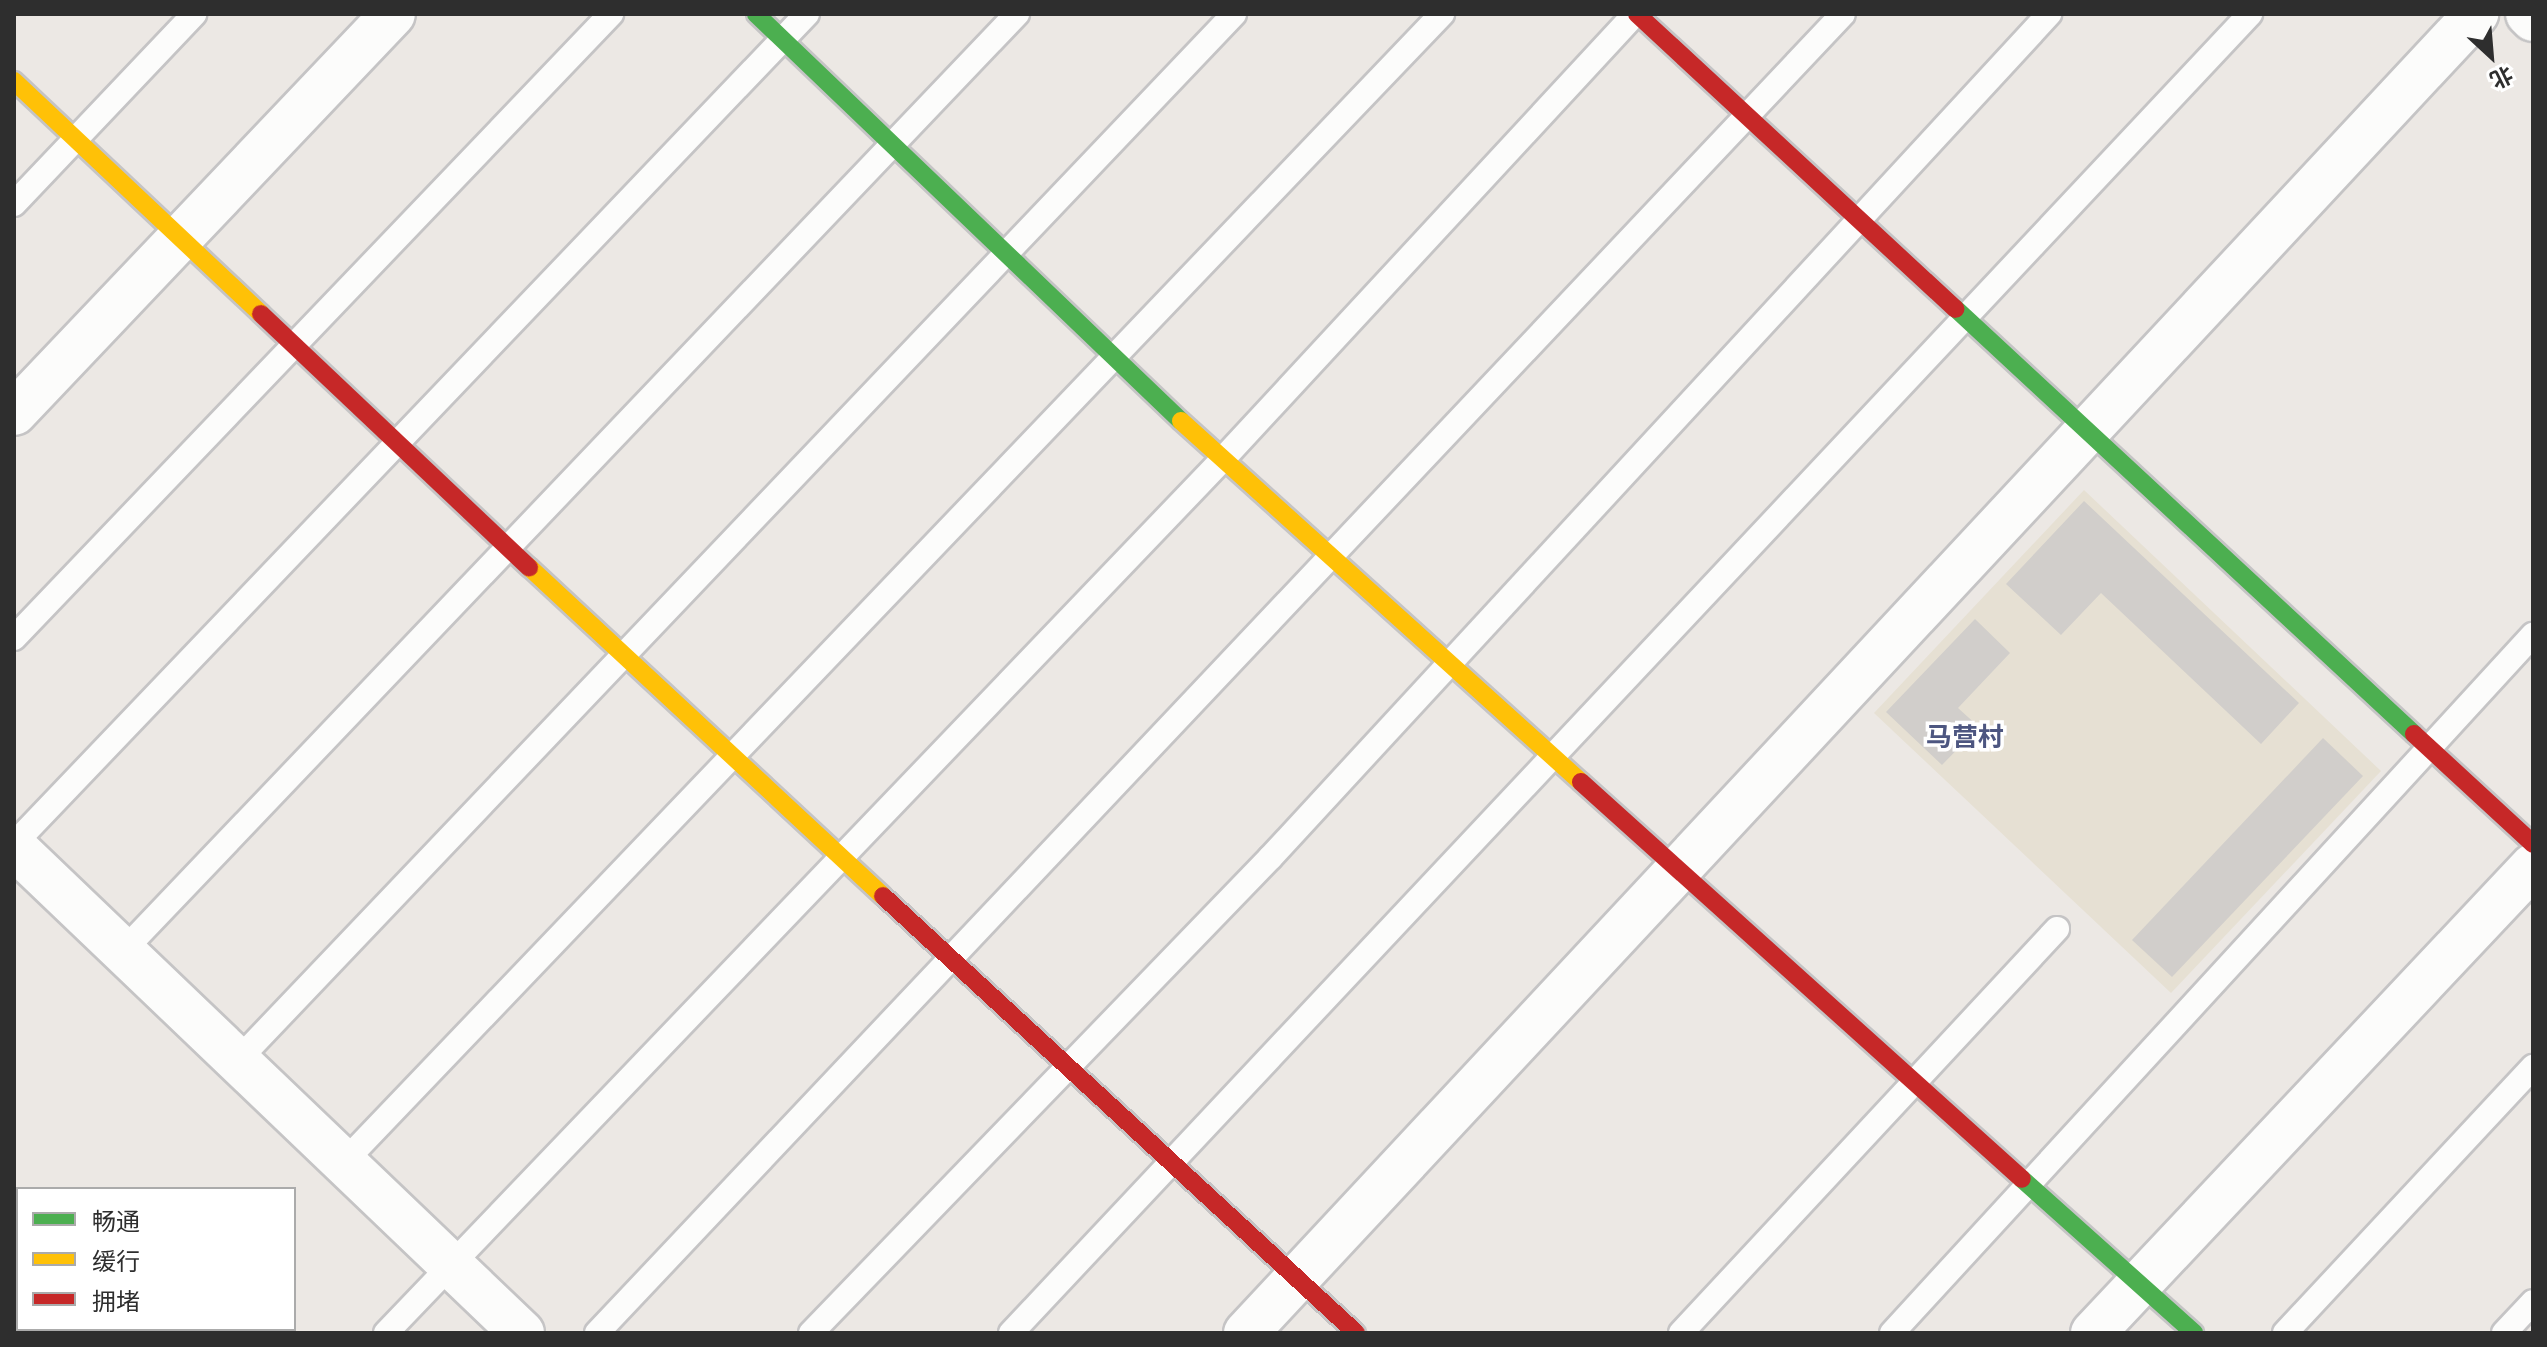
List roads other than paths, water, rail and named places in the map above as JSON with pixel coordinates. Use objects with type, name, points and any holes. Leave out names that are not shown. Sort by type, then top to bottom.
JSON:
[{"type":"street","points":[[14,413],[393,14]]},
{"type":"street","points":[[756,14],[1222,460],[2194,1333]]},
{"type":"street","points":[[1636,14],[2533,844]]},
{"type":"street","points":[[1246,1333],[2476,14]]},
{"type":"street","points":[[2528,14],[2533,19]]},
{"type":"street","points":[[14,81],[732,757],[1356,1333]]},
{"type":"street","points":[[14,846],[522,1333]]},
{"type":"street","points":[[2093,1333],[2533,866]]},
{"type":"lane","points":[[14,204],[194,14]]},
{"type":"lane","points":[[14,638],[611,14]]},
{"type":"lane","points":[[14,846],[807,14]]},
{"type":"lane","points":[[124,950],[1017,14]]},
{"type":"lane","points":[[239,1059],[1008,255],[1234,14]]},
{"type":"lane","points":[[344,1162],[1442,14]]},
{"type":"lane","points":[[386,1333],[1222,460],[1636,14]]},
{"type":"lane","points":[[597,1333],[1332,559],[1843,14]]},
{"type":"lane","points":[[811,1333],[1449,663],[2049,14]]},
{"type":"lane","points":[[1011,1333],[2250,14]]},
{"type":"lane","points":[[1892,1333],[2533,635]]},
{"type":"lane","points":[[1681,1333],[2057,929]]},
{"type":"lane","points":[[2285,1333],[2533,1067]]},
{"type":"lane","points":[[2504,1333],[2533,1302]]},
{"type":"district","name":"马营村","points":[[1965,738]]}]
